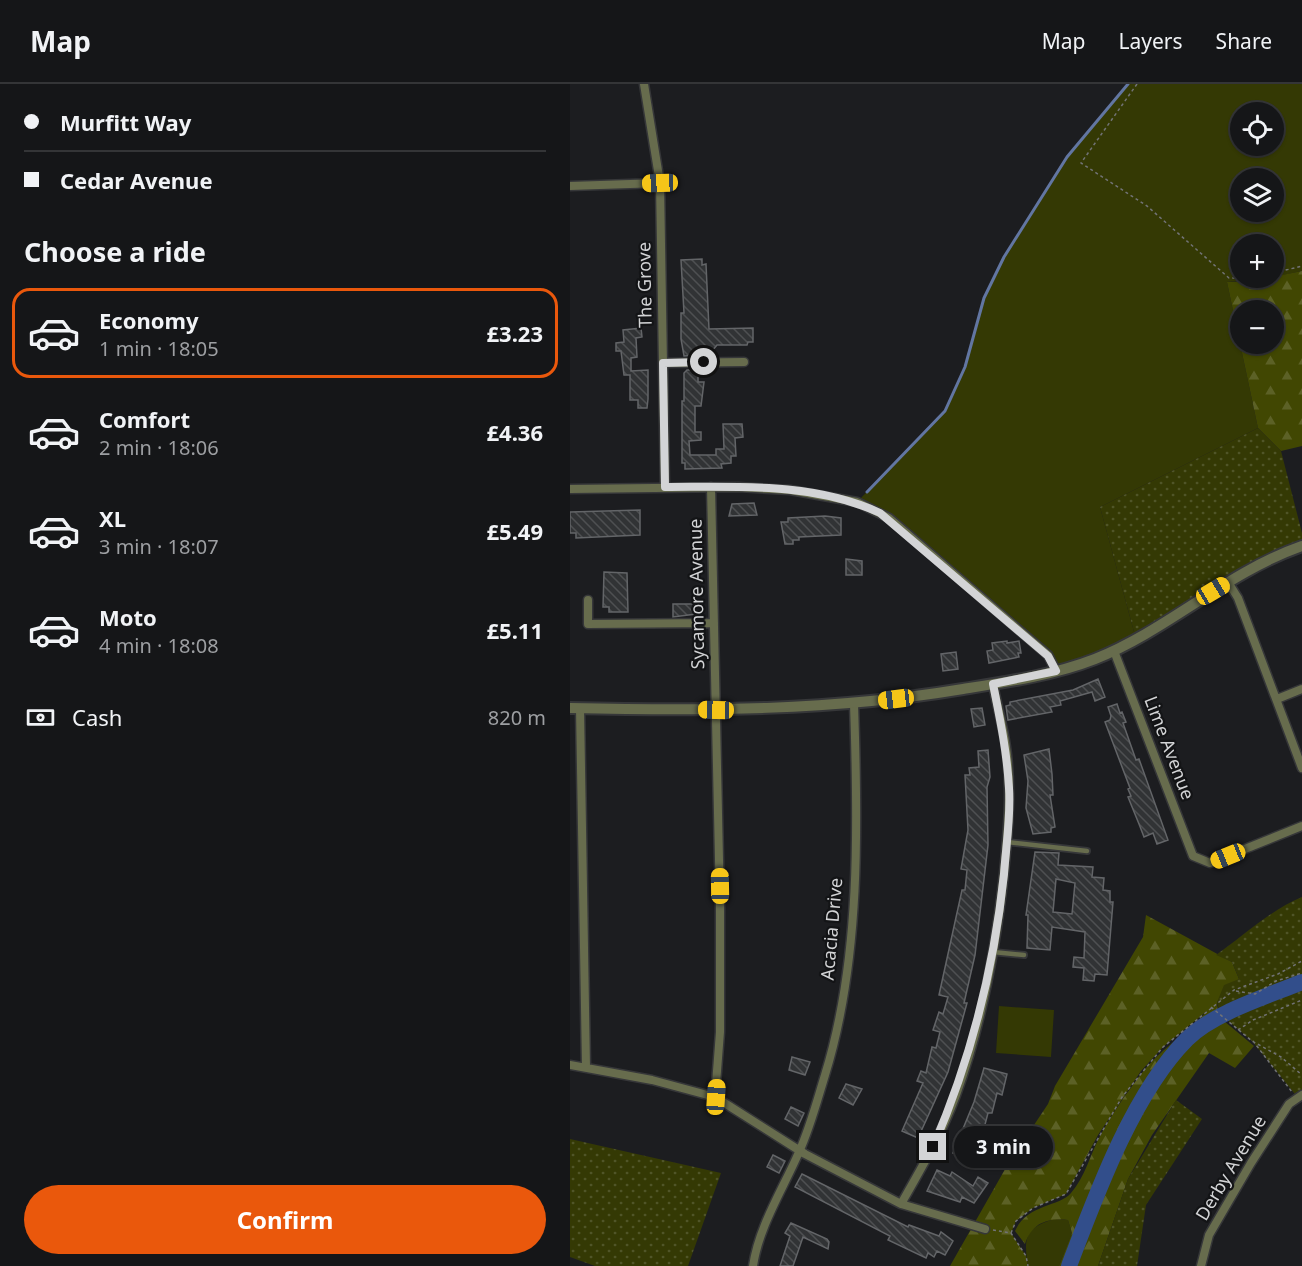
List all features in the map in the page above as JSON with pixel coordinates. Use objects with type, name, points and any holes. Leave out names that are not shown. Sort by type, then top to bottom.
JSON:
[{"type":"street","name":"The Grove","points":[[644,84],[660,183],[665,487]]},
{"type":"street","points":[[570,186],[660,183]]},
{"type":"street","points":[[663,363],[744,362]]},
{"type":"street","points":[[570,489],[711,487],[790,490],[857,502],[880,513],[1048,656],[1056,671]]},
{"type":"street","name":"Sycamore Avenue","points":[[711,487],[720,1032],[716,1097]]},
{"type":"street","points":[[586,1067],[575,708],[716,710],[854,704],[993,684],[1056,671],[1114,651],[1228,582],[1302,546]]},
{"type":"street","points":[[1228,582],[1238,598],[1302,768]]},
{"type":"street","points":[[588,600],[588,624],[714,623]]},
{"type":"street","name":"Lime Avenue","points":[[1114,651],[1193,856],[1210,863],[1302,826]]},
{"type":"street","points":[[901,1204],[933,1147],[956,1096],[978,1020],[993,952],[1007,842],[1009,790],[1006,748],[993,684]]},
{"type":"street","points":[[1277,699],[1302,689]]},
{"type":"street","name":"Acacia Drive","points":[[753,1266],[771,1213],[800,1151],[826,1073],[835,1035],[850,932],[855,829],[854,704]]},
{"type":"street","points":[[570,1065],[652,1080],[716,1097],[800,1151],[901,1204],[985,1228]]},
{"type":"street","name":"Derby Avenue","points":[[1201,1266],[1209,1235],[1289,1104],[1300,1099]]},
{"type":"lane","points":[[1007,842],[1087,851]]},
{"type":"lane","points":[[993,952],[1024,955]]},
{"type":"path","points":[[1137,84],[1081,163],[1147,206],[1230,278]]},
{"type":"path","points":[[1284,270],[1302,266]]},
{"type":"path","points":[[1011,1233],[1016,1221],[1033,1208],[1066,1194],[1098,1135],[1141,1071],[1163,1047],[1234,990],[1278,974],[1302,961]]},
{"type":"path","points":[[1234,990],[1255,994],[1276,981],[1302,973]]},
{"type":"path","points":[[1238,1030],[1253,1020],[1302,1000]]},
{"type":"path","points":[[1211,1007],[1252,1041],[1281,1057],[1302,1075]]},
{"type":"path","points":[[1252,1041],[1300,1099]]},
{"type":"path","points":[[985,1228],[1011,1233],[1026,1256],[1028,1266]]},
{"type":"green space","points":[[1128,84],[1302,84],[1302,271],[1284,275],[1284,234],[1230,234],[1230,282],[1227,282],[1231,300],[1230,354],[1242,354],[1258,428],[1100,507],[1136,639],[1056,671],[1048,655],[889,518],[857,502],[945,411],[965,367],[984,298],[1004,257],[1067,157]]},
{"type":"green space","points":[[1302,271],[1302,446],[1281,451],[1258,428],[1242,354],[1284,354],[1284,300],[1231,300],[1227,282],[1230,282],[1230,288],[1284,288],[1284,275]]},
{"type":"green space","points":[[1258,428],[1281,451],[1302,533],[1302,546],[1136,639],[1100,507]]},
{"type":"green space","points":[[1302,897],[1302,1095],[1298,1098],[1252,1041],[1220,1014],[1217,1002],[1224,985],[1239,979],[1232,962],[1216,955],[1268,916]]},
{"type":"green space","points":[[1146,915],[1232,962],[1239,979],[1217,1002],[1218,1016],[1254,1046],[1235,1068],[1209,1053],[1152,1135],[1128,1179],[1098,1266],[1059,1266],[1072,1233],[1068,1220],[1041,1223],[1032,1231],[1025,1244],[1015,1231],[1027,1216],[1066,1198],[1071,1193],[1084,1173],[1104,1128],[1141,1074],[1156,1057],[1207,1011],[1163,1047],[1141,1071],[1098,1135],[1066,1194],[1033,1208],[1016,1221],[1011,1233],[1026,1256],[1028,1266],[950,1266],[1008,1164],[1048,1104],[1055,1086],[1143,937]]},
{"type":"green space","points":[[999,1006],[1054,1010],[1051,1057],[996,1053]]},
{"type":"green space","points":[[1176,1100],[1202,1119],[1146,1205],[1137,1266],[1098,1266],[1128,1179]]},
{"type":"green space","points":[[570,1139],[721,1173],[688,1266],[595,1266],[570,1257]]},
{"type":"green space","points":[[1055,1219],[1068,1220],[1072,1233],[1059,1266],[1028,1266],[1026,1248],[1029,1235],[1038,1226]]},
{"type":"building","points":[[702,259],[702,265],[706,264],[709,329],[753,328],[753,342],[748,342],[747,345],[717,345],[712,351],[698,351],[698,355],[684,356],[681,339],[681,313],[684,313],[681,260]]},
{"type":"building","points":[[641,328],[642,337],[636,338],[637,357],[631,358],[631,371],[648,370],[647,408],[638,408],[638,400],[630,400],[630,375],[624,375],[621,351],[616,351],[616,343],[624,342],[623,330]]},
{"type":"building","points":[[687,370],[698,370],[698,382],[704,382],[701,406],[695,406],[695,432],[701,432],[701,440],[689,441],[690,455],[716,455],[716,449],[724,449],[723,424],[742,424],[743,437],[735,438],[736,456],[731,456],[731,463],[721,464],[722,468],[685,469],[685,463],[682,463],[682,401],[684,401],[684,373]]},
{"type":"building","points":[[754,503],[757,515],[729,516],[732,504]]},
{"type":"building","points":[[640,510],[640,535],[576,538],[576,533],[570,533],[570,512]]},
{"type":"building","points":[[825,516],[841,518],[841,535],[799,537],[799,540],[793,540],[793,544],[785,544],[781,522],[788,522],[788,518]]},
{"type":"building","points":[[846,559],[862,561],[862,575],[846,575]]},
{"type":"building","points":[[604,572],[627,573],[628,612],[609,612],[609,607],[603,607]]},
{"type":"building","points":[[673,604],[696,604],[696,614],[673,617]]},
{"type":"building","points":[[1007,641],[1007,643],[1019,641],[1021,653],[1018,653],[1019,657],[989,663],[987,651],[993,650],[992,643]]},
{"type":"building","points":[[956,652],[958,669],[943,671],[941,654]]},
{"type":"building","points":[[1098,679],[1105,697],[1095,701],[1092,692],[1060,701],[1061,705],[1050,707],[1052,712],[1008,720],[1006,706],[1010,705],[1010,702],[1073,690]]},
{"type":"building","points":[[1117,704],[1126,722],[1123,723],[1136,760],[1139,759],[1168,840],[1157,844],[1153,833],[1144,837],[1128,797],[1131,796],[1128,789],[1130,788],[1105,722],[1110,720],[1111,716],[1108,707]]},
{"type":"building","points":[[982,708],[985,725],[974,727],[971,709]]},
{"type":"building","points":[[1049,749],[1053,795],[1050,795],[1055,827],[1051,828],[1051,832],[1033,834],[1026,808],[1028,781],[1024,755]]},
{"type":"building","points":[[988,750],[990,777],[987,787],[988,845],[975,955],[964,1003],[967,1003],[948,1072],[918,1138],[902,1131],[923,1083],[917,1081],[921,1071],[926,1073],[932,1047],[936,1048],[940,1032],[933,1030],[939,1012],[943,1014],[948,997],[939,995],[962,890],[965,890],[967,870],[961,869],[968,830],[965,775],[970,775],[969,768],[979,767],[978,751]]},
{"type":"building","points":[[1035,852],[1059,853],[1058,865],[1093,867],[1092,877],[1104,878],[1103,890],[1110,891],[1110,902],[1113,902],[1107,975],[1095,974],[1094,981],[1083,980],[1084,968],[1073,967],[1074,957],[1084,958],[1085,932],[1052,927],[1050,950],[1027,948],[1028,915],[1026,915]],"holes":[[[1056,879],[1075,883],[1072,914],[1053,912]]]},
{"type":"building","points":[[792,1057],[810,1062],[805,1075],[789,1070]]},
{"type":"building","points":[[984,1068],[1007,1074],[1002,1095],[997,1093],[992,1113],[988,1113],[983,1132],[989,1134],[987,1141],[984,1145],[980,1145],[977,1157],[973,1158],[953,1153],[974,1102]]},
{"type":"building","points":[[846,1084],[862,1089],[853,1105],[839,1098]]},
{"type":"building","points":[[791,1107],[804,1113],[798,1126],[785,1119]]},
{"type":"building","points":[[773,1155],[785,1161],[779,1173],[767,1167]]},
{"type":"building","points":[[937,1170],[950,1176],[952,1172],[973,1186],[978,1177],[988,1183],[974,1203],[962,1197],[960,1202],[927,1191]]},
{"type":"building","points":[[802,1174],[908,1227],[909,1225],[939,1236],[941,1232],[953,1241],[945,1255],[937,1251],[934,1257],[928,1253],[926,1258],[888,1240],[890,1236],[795,1187]]},
{"type":"building","points":[[791,1223],[827,1239],[828,1249],[803,1237],[793,1266],[780,1266],[790,1236],[785,1233]]},
{"type":"waterway","points":[[867,492],[945,411],[965,367],[984,298],[1004,257],[1067,157],[1128,84]]},
{"type":"waterway","points":[[1069,1266],[1118,1146],[1150,1087],[1168,1061],[1187,1039],[1211,1021],[1302,982]]},
{"type":"route","points":[[704,362],[663,363],[665,487],[790,490],[857,502],[889,518],[1048,656],[1056,671],[993,684],[1006,748],[1009,790],[1008,833],[1002,893],[993,952],[978,1020],[956,1096],[933,1147]]}]
